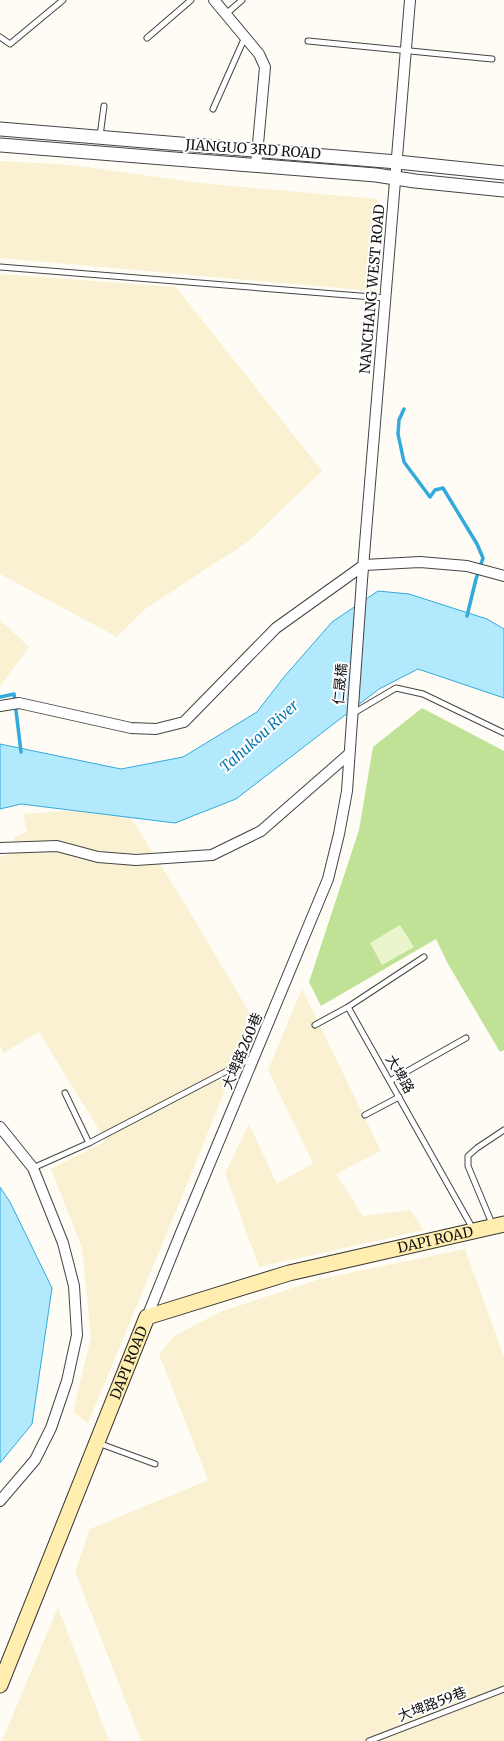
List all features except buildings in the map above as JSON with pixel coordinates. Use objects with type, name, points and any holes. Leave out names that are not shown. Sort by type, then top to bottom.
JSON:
[{"type":"main road","name":"DAPI ROAD","points":[[0,1685],[148,1317],[289,1273],[499,1225]]},
{"type":"street","points":[[214,0],[259,54],[265,67],[256,166]]},
{"type":"street","name":"NANCHANG WEST ROAD","points":[[362,580],[410,0]]},
{"type":"street","name":"JIANGUO 3RD ROAD","points":[[0,129],[397,162],[504,173]]},
{"type":"street","name":"JIANGUO 3RD ROAD","points":[[0,145],[376,175],[504,190]]},
{"type":"street","points":[[0,706],[19,703],[131,728],[156,729],[184,722],[276,628],[364,565],[420,562],[467,566],[504,576]]},
{"type":"street","name":"仁晟橋","points":[[347,791],[351,714],[362,580]]},
{"type":"street","points":[[0,848],[57,846],[98,857],[136,860],[212,855],[261,831],[349,754]]},
{"type":"street","name":"大埤路260巷","points":[[148,1317],[180,1234],[328,879],[339,834],[347,791]]},
{"type":"street","points":[[0,1127],[33,1168],[63,1243],[74,1286],[77,1334],[67,1381],[51,1428],[35,1460],[0,1501]]},
{"type":"lane","points":[[0,37],[10,44],[63,0]]},
{"type":"lane","points":[[147,38],[191,0]]},
{"type":"lane","points":[[226,14],[242,0]]},
{"type":"lane","points":[[213,109],[245,37]]},
{"type":"lane","points":[[308,41],[492,59]]},
{"type":"lane","points":[[100,137],[104,106]]},
{"type":"lane","points":[[0,267],[385,298]]},
{"type":"lane","points":[[351,714],[396,688],[423,694],[504,733]]},
{"type":"lane","points":[[315,1025],[348,1007],[424,957]]},
{"type":"lane","name":"大埤路","points":[[348,1007],[474,1231]]},
{"type":"lane","points":[[390,1081],[466,1038]]},
{"type":"lane","points":[[33,1168],[89,1143],[255,1057]]},
{"type":"lane","points":[[65,1093],[89,1143]]},
{"type":"lane","points":[[365,1115],[400,1097]]},
{"type":"lane","points":[[499,1225],[468,1166],[468,1156],[477,1148],[504,1130]]},
{"type":"lane","points":[[97,1443],[155,1464]]},
{"type":"lane","name":"大埤路59巷","points":[[369,1741],[504,1689]]},
{"type":"shaded area","points":[[0,161],[71,165],[199,183],[378,199],[372,291],[0,258]]},
{"type":"shaded area","points":[[0,274],[176,287],[322,471],[249,541],[145,609],[117,637],[0,574]]},
{"type":"shaded area","points":[[0,620],[29,647],[0,686]]},
{"type":"shaded area","points":[[124,807],[185,904],[253,1019],[195,1165],[88,1423],[73,1412],[91,1337],[82,1248],[51,1169],[106,1141],[39,1032],[3,1053],[0,1046],[0,857],[11,854],[15,837],[27,832],[23,814]]},
{"type":"shaded area","points":[[302,989],[381,1151],[336,1174],[363,1216],[410,1210],[424,1230],[259,1267],[225,1173],[249,1124],[277,1184],[313,1163],[268,1070]]},
{"type":"shaded area","points":[[465,1249],[504,1357],[504,1741],[141,1741],[75,1571],[90,1529],[208,1480],[159,1354],[174,1336],[220,1312],[320,1279]]},
{"type":"shaded area","points":[[58,1607],[109,1741],[2,1741]]},
{"type":"green space","points":[[422,708],[504,751],[504,1050],[500,1052],[448,964],[436,939],[321,1006],[309,982],[359,830],[373,747]]},
{"type":"green space","points":[[400,925],[414,947],[382,965],[370,943]]},
{"type":"water","name":"Tahukou River","points":[[378,591],[409,594],[487,619],[504,629],[504,698],[418,669],[379,689],[236,799],[175,823],[21,804],[0,809],[0,744],[121,769],[183,757],[257,712],[284,677],[332,622]]},
{"type":"water","points":[[0,1187],[10,1202],[52,1288],[32,1424],[0,1463]]},
{"type":"waterway","points":[[404,409],[399,420],[398,434],[404,462],[430,497],[435,490],[443,488],[477,544],[483,558],[467,616]]},
{"type":"waterway","points":[[0,697],[14,694],[21,752]]}]
